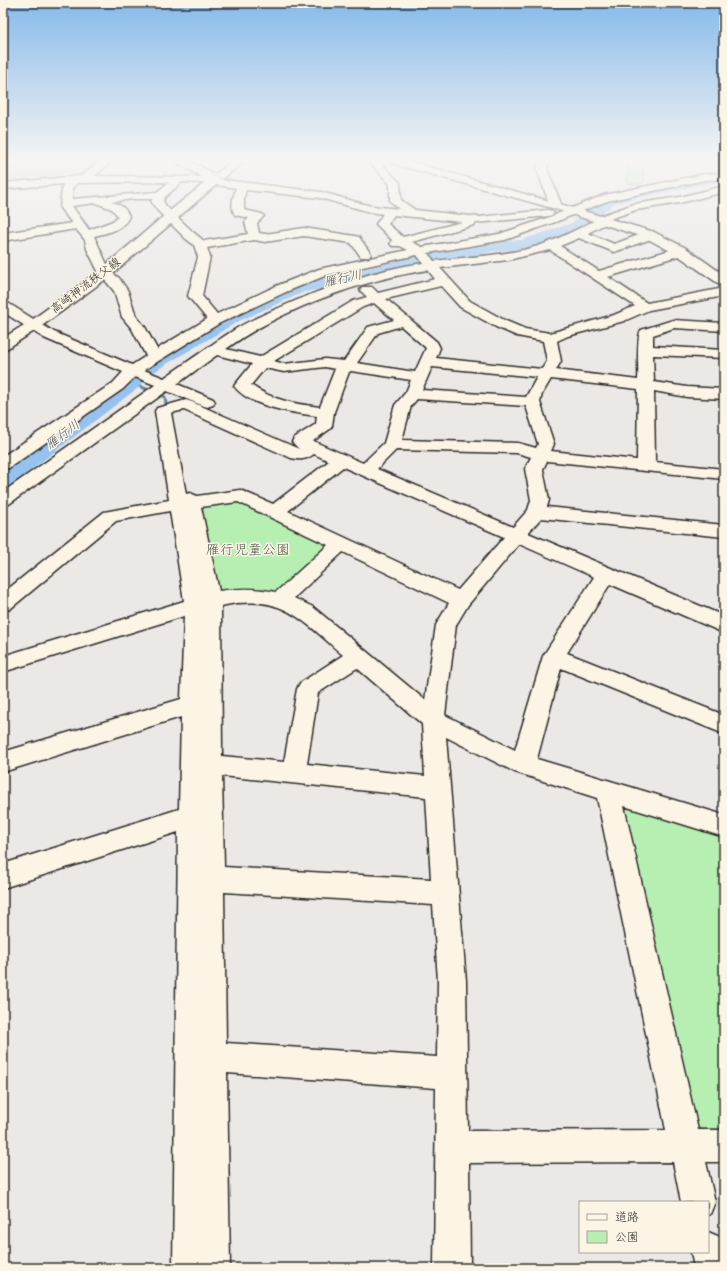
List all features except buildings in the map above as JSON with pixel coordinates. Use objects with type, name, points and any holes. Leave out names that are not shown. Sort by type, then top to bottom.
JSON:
[{"type":"main road","name":"高崎神流秩父線","points":[[3,345],[34,325],[105,273],[166,220]]},
{"type":"main road","points":[[605,220],[650,235],[681,250],[724,281]]},
{"type":"street","points":[[76,220],[84,229],[105,273],[114,281],[121,291],[129,317],[138,327],[154,357]]},
{"type":"street","points":[[3,237],[115,226],[122,220]]},
{"type":"street","points":[[174,220],[201,244],[204,257],[196,296],[215,320]]},
{"type":"street","points":[[253,220],[251,222],[254,236]]},
{"type":"street","points":[[385,220],[382,224],[400,242],[420,251],[465,304],[501,324],[522,332],[552,338],[563,333],[619,318],[645,307],[724,292]]},
{"type":"street","points":[[340,268],[365,254],[400,242],[459,227],[478,220]]},
{"type":"street","points":[[3,464],[118,386],[132,370],[215,320],[281,289],[323,272],[420,251],[501,237],[550,220]]},
{"type":"street","points":[[3,500],[169,396],[214,350],[240,332],[277,313],[318,295],[357,281],[400,271],[525,253],[552,246],[599,220]]},
{"type":"street","points":[[201,244],[254,236],[265,238],[304,232],[354,240],[365,254]]},
{"type":"street","points":[[578,233],[614,248],[650,235]]},
{"type":"street","points":[[552,246],[645,307]]},
{"type":"street","points":[[597,276],[681,250]]},
{"type":"street","points":[[357,281],[432,345],[433,348],[413,394],[403,405],[392,445],[365,470]]},
{"type":"street","points":[[326,412],[287,407],[249,392],[242,386],[262,362],[358,304],[393,292],[444,281]]},
{"type":"street","points":[[3,306],[49,334],[132,370],[169,396],[186,405],[297,454],[303,454],[307,445],[324,426],[326,412],[342,370],[347,367],[373,330],[404,321]]},
{"type":"street","points":[[646,466],[646,333],[673,324],[724,327]]},
{"type":"street","points":[[452,1268],[452,981],[433,720],[446,626],[461,600],[536,512],[540,500],[534,469],[546,444],[532,402],[534,394],[554,361],[550,341],[552,338]]},
{"type":"street","points":[[214,350],[284,368],[325,363],[421,377]]},
{"type":"street","points":[[645,350],[724,354]]},
{"type":"street","points":[[427,362],[613,380],[687,392],[724,394]]},
{"type":"street","points":[[413,394],[532,402]]},
{"type":"street","points":[[169,396],[307,445],[724,625]]},
{"type":"street","points":[[169,396],[184,504],[203,603],[200,767],[201,1056],[191,1268]]},
{"type":"street","points":[[392,445],[518,448],[541,455],[724,474]]},
{"type":"street","points":[[275,512],[341,460]]},
{"type":"street","points":[[3,604],[110,516],[240,496],[461,600]]},
{"type":"street","points":[[536,512],[724,531]]},
{"type":"street","points":[[280,600],[341,543]]},
{"type":"street","points":[[523,765],[554,656],[605,574]]},
{"type":"street","points":[[3,664],[203,603],[236,596],[261,596],[280,600],[306,612],[357,657],[433,720],[523,765],[724,826]]},
{"type":"street","points":[[554,656],[724,725]]},
{"type":"street","points":[[294,773],[308,689],[357,657]]},
{"type":"street","points":[[3,762],[201,702]]},
{"type":"street","points":[[200,767],[294,773],[438,788]]},
{"type":"street","points":[[608,791],[698,1201]]},
{"type":"street","points":[[3,876],[201,816]]},
{"type":"street","points":[[201,880],[445,893]]},
{"type":"street","points":[[201,1056],[452,1074]]},
{"type":"street","points":[[201,1056],[212,1268]]},
{"type":"street","points":[[452,1147],[724,1146]]},
{"type":"street","points":[[709,1253],[712,1268]]},
{"type":"green space","name":"雁行児童公園","points":[[237,501],[329,543],[330,548],[280,591],[219,593],[197,510],[201,506]]},
{"type":"green space","points":[[633,805],[724,834],[724,1129],[701,1129],[691,1122],[620,809]]},
{"type":"waterway","points":[[83,220],[89,228]]},
{"type":"waterway","name":"雁行川","points":[[3,480],[132,383],[144,370],[233,317],[299,288],[333,282],[417,261],[472,252],[488,247],[524,245],[578,226],[585,220]]},
{"type":"waterway","points":[[132,383],[165,397],[167,411]]}]
